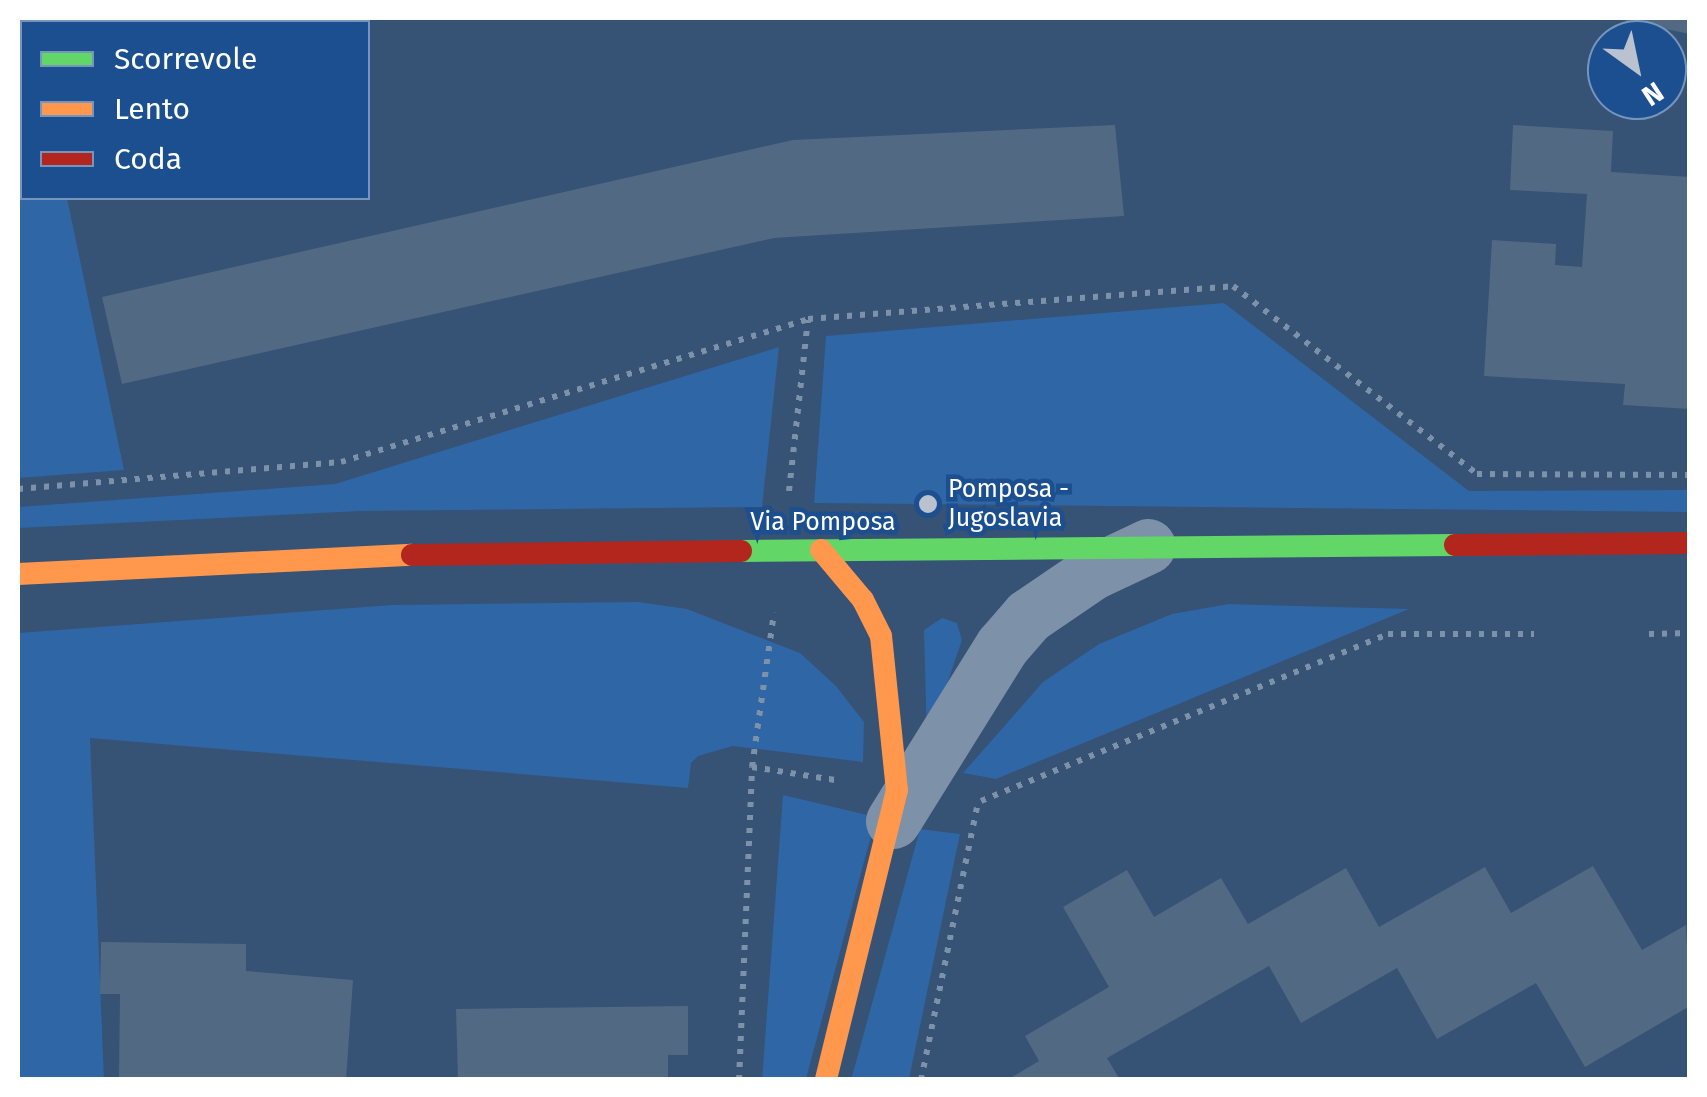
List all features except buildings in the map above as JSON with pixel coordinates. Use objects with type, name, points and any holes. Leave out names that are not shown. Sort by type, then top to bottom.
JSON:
[{"type":"main road","name":"Via Pomposa","points":[[18,574],[423,554],[1690,543]]},
{"type":"main road","points":[[821,550],[864,600],[881,636],[894,726],[897,790],[893,821],[826,1080]]},
{"type":"street","points":[[893,821],[1002,646],[1028,616],[1091,573],[1148,546]]},
{"type":"path","points":[[18,489],[341,462],[808,319],[1233,286],[1477,474],[1690,475]]},
{"type":"path","points":[[739,1080],[752,767],[783,550],[808,319]]},
{"type":"path","points":[[922,1080],[978,802],[1388,634],[1534,634]]},
{"type":"path","points":[[1649,634],[1690,634]]},
{"type":"shaded area","points":[[18,185],[20,200],[67,200],[124,470],[18,478]]},
{"type":"shaded area","points":[[1224,303],[1469,491],[1689,490],[1689,512],[814,503],[826,336]]},
{"type":"shaded area","points":[[779,347],[762,507],[360,511],[18,528],[18,507],[335,484]]},
{"type":"shaded area","points":[[638,602],[687,609],[800,653],[836,686],[864,722],[863,762],[733,746],[698,756],[691,763],[688,788],[90,738],[104,1079],[18,1080],[18,633],[392,605]]},
{"type":"shaded area","points":[[1229,604],[1409,609],[996,779],[963,773],[1043,682],[1099,644],[1172,614]]},
{"type":"shaded area","points":[[942,618],[957,623],[962,640],[927,743],[924,630]]},
{"type":"shaded area","points":[[783,795],[876,817],[806,1079],[762,1080]]},
{"type":"shaded area","points":[[920,829],[960,834],[909,1079],[851,1080]]},
{"type":"traffic: fast","points":[[741,551],[1455,545]]},
{"type":"traffic: slow","points":[[821,550],[863,600],[881,636],[897,790],[826,1080]]},
{"type":"traffic: slow","points":[[18,574],[412,555]]},
{"type":"traffic: jam","points":[[1455,545],[1690,543]]},
{"type":"traffic: jam","points":[[412,555],[741,551]]},
{"type":"place","name":"Pomposa - Jugoslavia","points":[[928,504]]}]
